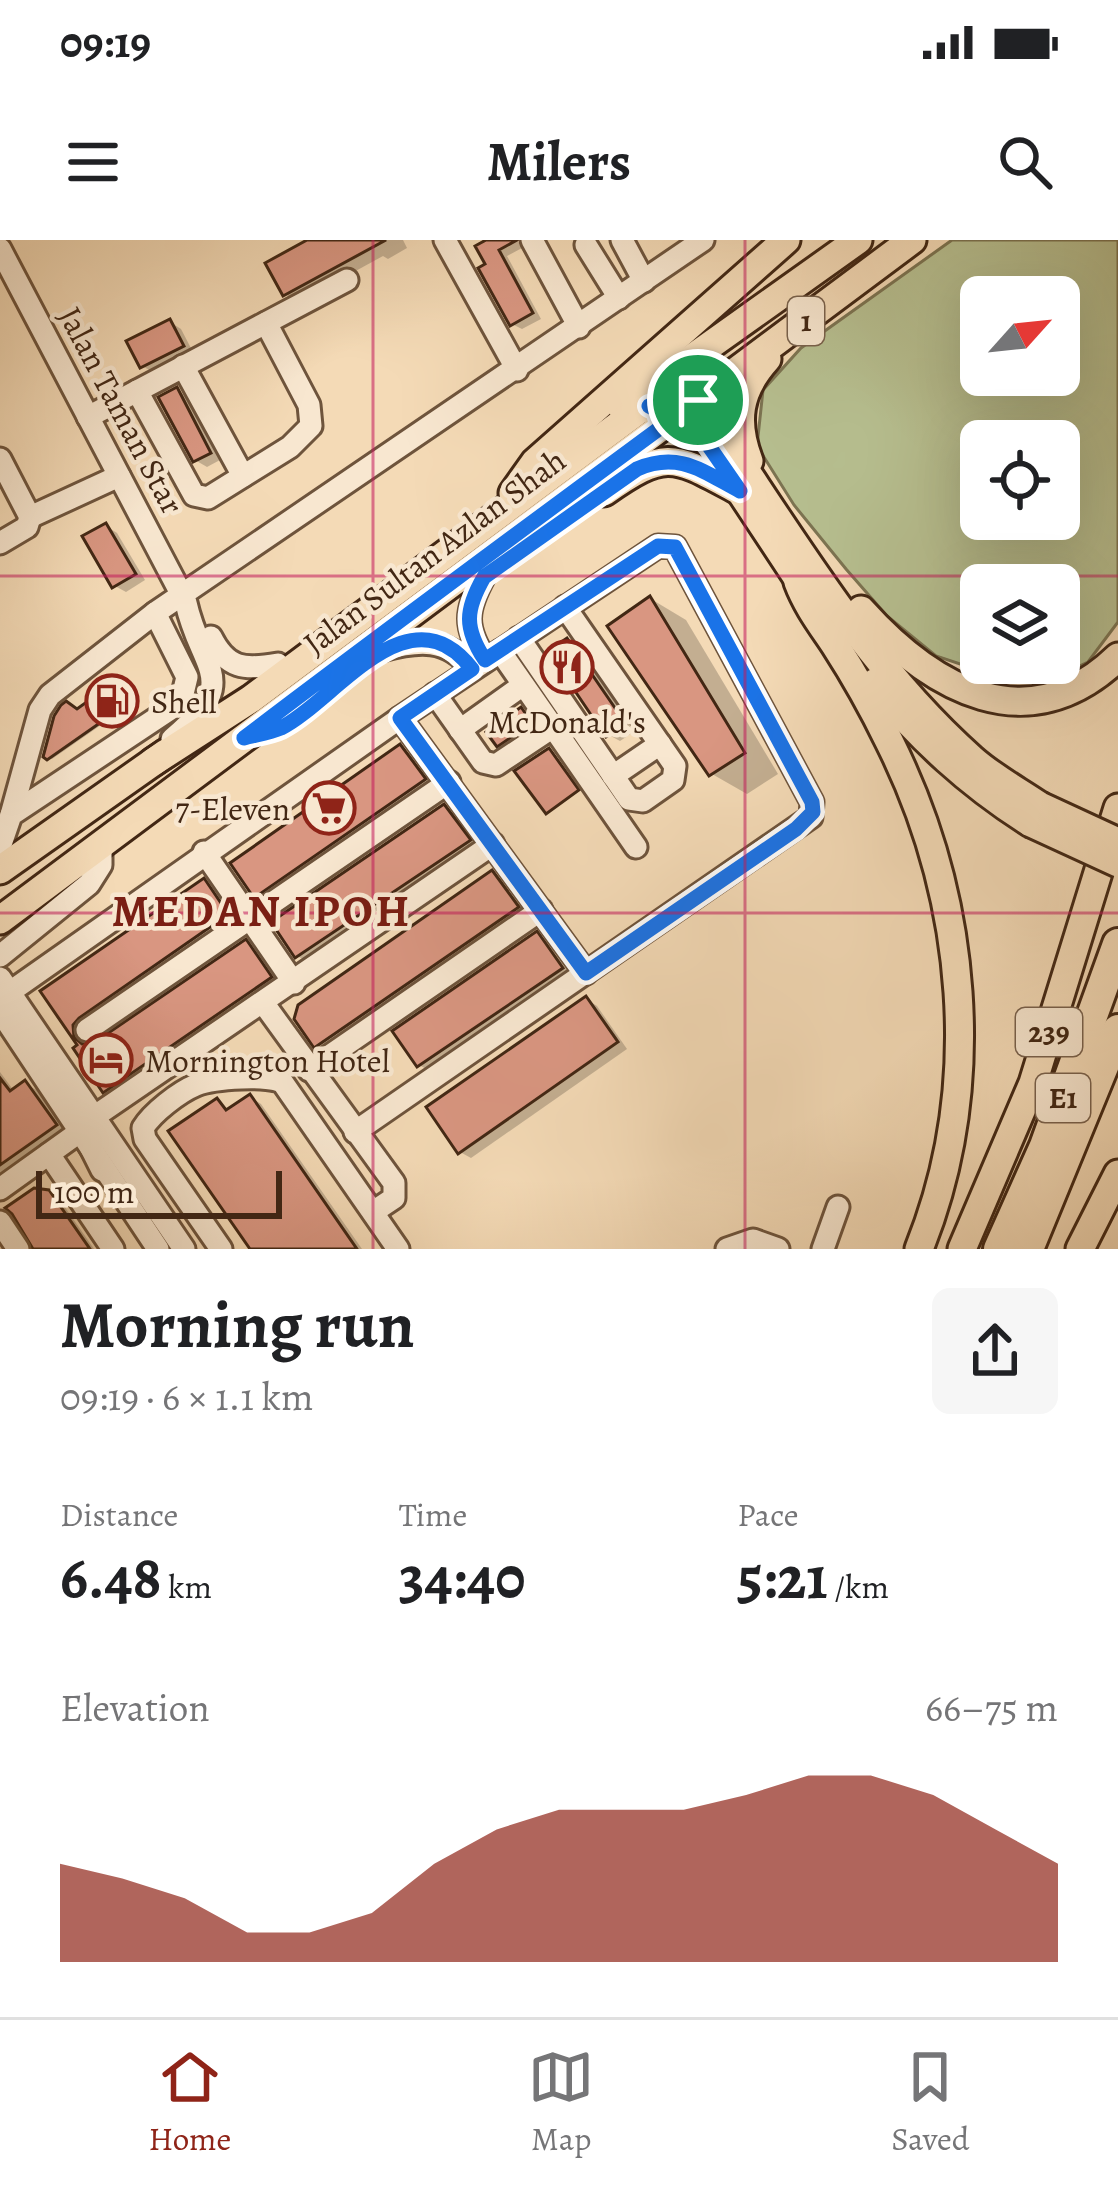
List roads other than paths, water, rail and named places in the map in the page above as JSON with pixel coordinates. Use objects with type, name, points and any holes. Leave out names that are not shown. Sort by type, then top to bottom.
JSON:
[{"type":"highway","name":"E1","points":[[999,1249],[1045,1146],[1118,944]]},
{"type":"highway","name":"E1","points":[[1028,1249],[1118,1030]]},
{"type":"main road","points":[[513,493],[535,462],[786,240]]},
{"type":"main road","name":"Jalan Sultan Azlan Shah","points":[[0,871],[153,762],[650,386],[858,240]]},
{"type":"main road","name":"Jalan Sultan Azlan Shah","points":[[0,920],[676,408],[794,330],[913,240]]},
{"type":"main road","points":[[751,491],[739,410],[759,368],[794,330]]},
{"type":"main road","points":[[676,408],[692,377],[727,335]]},
{"type":"main road","points":[[676,408],[751,491],[913,729],[975,786],[1118,863]]},
{"type":"main road","points":[[153,762],[251,699],[639,410],[676,408]]},
{"type":"main road","points":[[244,738],[281,728],[382,650],[637,469],[654,461],[680,461],[751,491]]},
{"type":"main road","points":[[806,575],[834,579],[901,651],[973,694],[1018,704],[1061,695],[1084,686],[1118,657]]},
{"type":"main road","points":[[806,575],[806,603],[892,745],[929,837],[946,897],[959,999],[960,1072],[951,1139],[933,1214],[919,1249]]},
{"type":"main road","name":"239","points":[[962,1249],[1033,1083],[1118,808]]},
{"type":"main road","points":[[1035,815],[1118,842]]},
{"type":"main road","points":[[1080,1249],[1118,1174]]},
{"type":"street","points":[[446,240],[517,370]]},
{"type":"street","points":[[532,240],[579,326]]},
{"type":"street","points":[[0,847],[44,702],[155,613],[184,599],[703,240]]},
{"type":"street","points":[[625,241],[644,281]]},
{"type":"street","points":[[586,244],[619,298]]},
{"type":"street","name":"Jalan Taman Star","points":[[3,264],[184,599],[228,662],[247,669],[278,664]]},
{"type":"street","points":[[88,417],[347,280]]},
{"type":"street","points":[[137,391],[194,495],[208,498],[290,447],[311,426],[309,405],[266,323]]},
{"type":"street","points":[[183,366],[243,476]]},
{"type":"street","points":[[0,459],[30,517],[27,527],[0,543]]},
{"type":"street","points":[[30,517],[119,476]]},
{"type":"street","points":[[184,1249],[85,1125],[2,995],[435,694],[658,546],[675,547],[814,807],[812,817],[355,1132]]},
{"type":"street","points":[[484,577],[466,615],[470,636],[614,776],[633,802],[643,801],[676,776],[676,766],[566,607]]},
{"type":"street","name":"Jalan Taman Star","points":[[153,762],[202,710],[212,687],[209,661],[184,599]]},
{"type":"street","points":[[11,815],[181,702],[187,677],[155,613]]},
{"type":"street","points":[[382,650],[419,641],[444,645],[462,656],[494,655],[523,685],[636,847]]},
{"type":"street","points":[[460,730],[523,685]]},
{"type":"street","points":[[435,694],[483,762],[492,766],[553,727]]},
{"type":"street","points":[[400,718],[586,973]]},
{"type":"street","points":[[614,776],[660,744]]},
{"type":"street","points":[[87,1030],[448,782]]},
{"type":"street","points":[[0,1189],[85,1125],[493,844]]},
{"type":"street","points":[[0,956],[88,884],[101,866],[101,845]]},
{"type":"street","points":[[204,853],[294,983]]},
{"type":"street","points":[[309,1070],[541,910]]},
{"type":"street","points":[[264,1004],[396,1188],[394,1198],[373,1212]]},
{"type":"street","points":[[221,1249],[143,1134],[148,1119],[201,1084],[269,1077],[280,1080],[398,1249]]},
{"type":"street","points":[[85,1125],[102,1169],[158,1249]]},
{"type":"street","points":[[49,1154],[113,1249]]},
{"type":"street","points":[[823,1249],[838,1207]]},
{"type":"street","points":[[0,1222],[18,1249]]},
{"type":"street","points":[[727,1249],[753,1240],[778,1249]]},
{"type":"place","name":"McDonald's","points":[[567,667]]},
{"type":"place","name":"Shell","points":[[112,701]]},
{"type":"place","name":"7-Eleven","points":[[329,808]]},
{"type":"place","name":"Mornington Hotel","points":[[106,1060]]},
{"type":"district","name":"MEDAN IPOH","points":[[262,910]]}]
